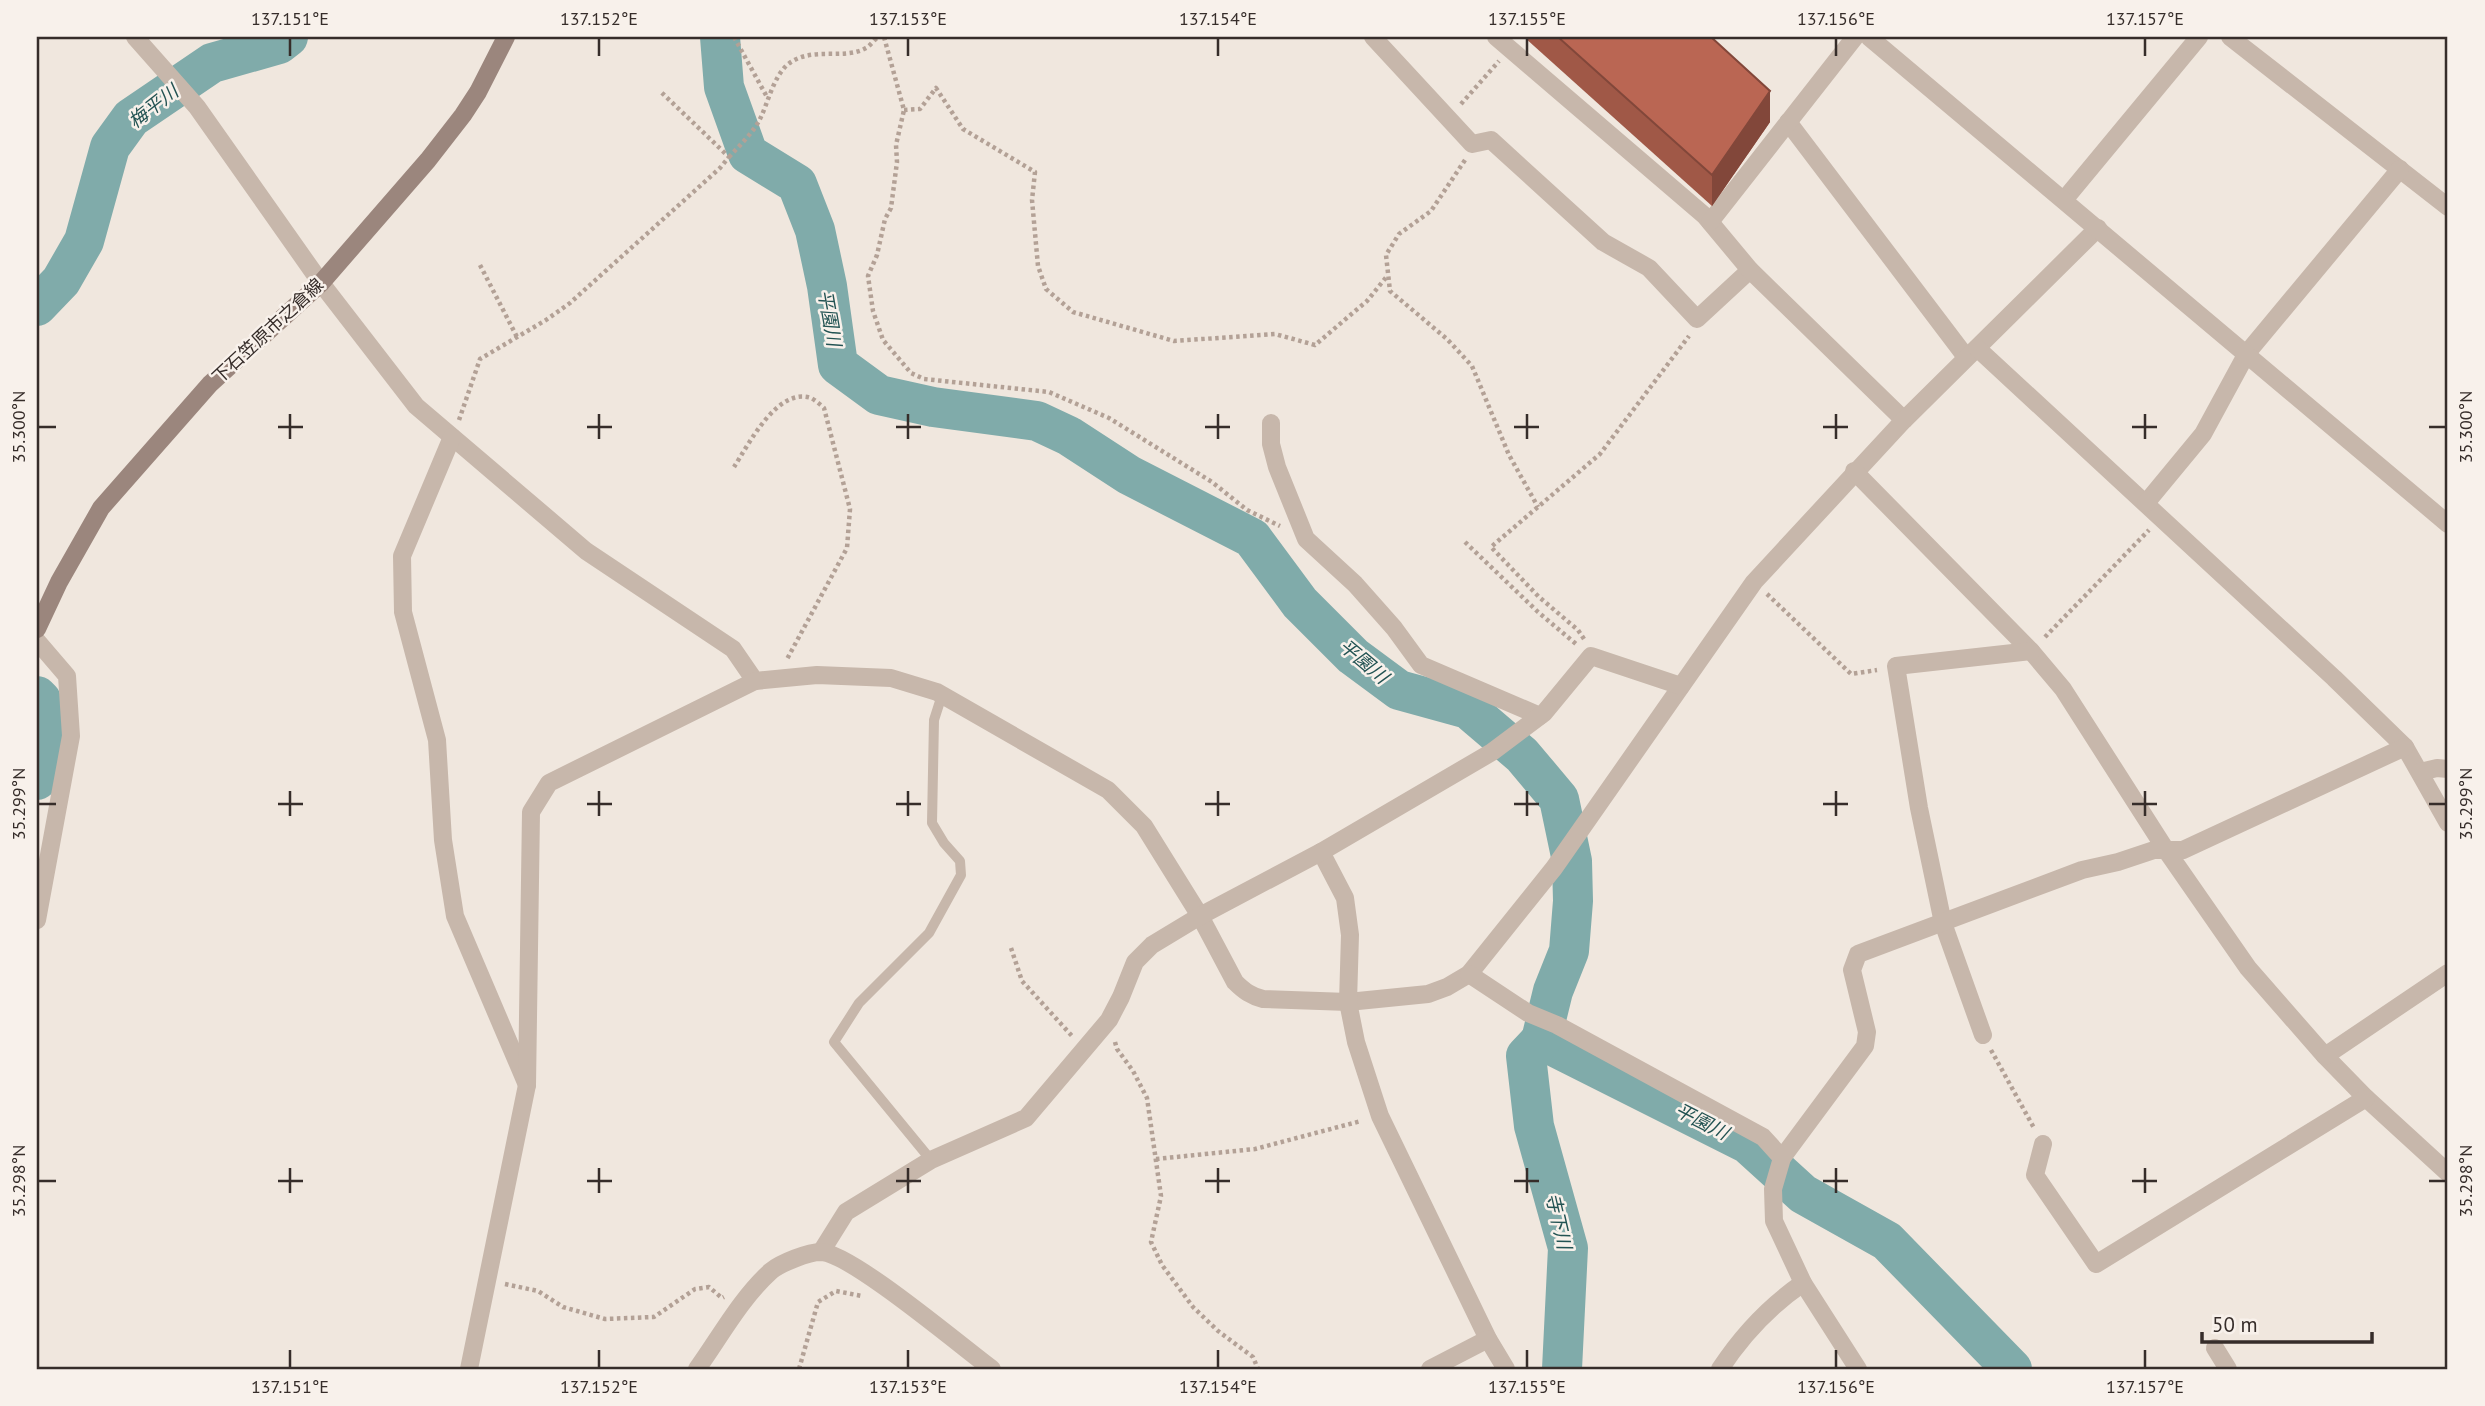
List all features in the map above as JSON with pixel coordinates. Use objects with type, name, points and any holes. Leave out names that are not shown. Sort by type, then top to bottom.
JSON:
[{"type":"main road","name":"下石笠原市之倉線","points":[[37,629],[59,582],[101,508],[210,384],[321,284],[428,160],[463,115],[493,66],[506,37]]},
{"type":"street","points":[[135,37],[197,107],[321,284],[416,406],[586,551],[733,649],[755,681]]},
{"type":"street","points":[[1373,37],[1472,144],[1491,140],[1603,242],[1649,268],[1697,319],[1750,270]]},
{"type":"street","points":[[1710,222],[1855,37]]},
{"type":"street","points":[[1868,37],[2448,524]]},
{"type":"street","points":[[2064,200],[2199,37]]},
{"type":"street","points":[[2230,37],[2448,207]]},
{"type":"street","points":[[1503,43],[1710,222],[1750,270],[1904,419]]},
{"type":"street","points":[[1788,122],[1971,352],[2146,503],[2404,747],[2448,823]]},
{"type":"street","points":[[2146,503],[2203,433],[2247,353],[2400,169]]},
{"type":"street","points":[[469,1369],[527,1085],[531,812],[549,783],[755,681],[817,675],[891,678],[942,695],[1108,790],[1144,826],[1200,916],[1235,982],[1253,996],[1348,1002],[1428,994],[1469,974],[1554,868],[1754,582],[1904,419],[2098,228]]},
{"type":"street","points":[[1271,423],[1271,444],[1277,467],[1306,539],[1355,584],[1394,628],[1421,665],[1540,716]]},
{"type":"street","points":[[452,437],[402,556],[403,612],[437,740],[443,840],[455,916],[527,1085]]},
{"type":"street","points":[[1854,471],[2031,651],[2063,689],[2166,850],[2248,968],[2325,1056],[2366,1098],[2448,1173]]},
{"type":"street","points":[[37,641],[67,676],[71,736],[37,919]]},
{"type":"street","points":[[1983,1035],[1944,923],[1919,808],[1896,666],[2031,651]]},
{"type":"street","points":[[821,1252],[846,1212],[931,1160],[1026,1118],[1109,1020],[1135,962],[1152,945],[1200,916],[1321,852],[1492,752],[1540,716],[1591,656],[1681,686]]},
{"type":"street","points":[[1858,1369],[1803,1283],[1774,1221],[1773,1189],[1782,1158],[1865,1046],[1867,1032],[1852,970],[1858,954],[2082,870],[2154,850],[2183,850],[2404,747]]},
{"type":"street","points":[[2420,772],[2437,768],[2448,769]]},
{"type":"street","points":[[1321,852],[1345,898],[1350,935],[1348,1002],[1356,1042],[1380,1116],[1488,1339],[1506,1369]]},
{"type":"street","points":[[2325,1056],[2448,973]]},
{"type":"street","points":[[1469,974],[1528,1013],[1557,1025],[1763,1137],[1782,1158]]},
{"type":"street","points":[[2043,1144],[2035,1175],[2096,1264],[2366,1098]]},
{"type":"street","points":[[697,1369],[747,1298],[772,1271],[788,1261],[821,1252],[852,1264],[877,1281],[992,1369]]},
{"type":"street","points":[[1720,1369],[1755,1322],[1776,1301],[1803,1283]]},
{"type":"street","points":[[1430,1369],[1488,1339]]},
{"type":"street","points":[[2214,1348],[2228,1369]]},
{"type":"lane","points":[[931,1160],[834,1042],[859,1003],[929,933],[961,875],[960,861],[932,822],[934,720],[942,695]]},
{"type":"path","points":[[734,37],[768,97]]},
{"type":"path","points":[[452,437],[480,359],[570,303],[720,168],[761,118],[768,97],[787,66],[813,53],[865,49],[878,37]]},
{"type":"path","points":[[884,37],[904,110],[896,145],[897,162],[891,208],[885,219],[877,255],[868,276],[873,311],[883,340],[911,373],[924,379],[1049,392],[1109,418],[1212,482],[1247,510],[1306,539]]},
{"type":"path","points":[[1448,118],[1503,43]]},
{"type":"path","points":[[904,110],[920,109],[936,88],[962,129],[1035,172],[1032,200],[1038,266],[1046,289],[1073,312],[1174,341],[1275,334],[1315,345],[1367,301],[1388,275]]},
{"type":"path","points":[[660,91],[729,157]]},
{"type":"path","points":[[1472,144],[1470,153],[1431,211],[1399,234],[1386,255],[1390,291],[1447,339],[1472,366],[1509,455],[1538,507]]},
{"type":"path","points":[[480,265],[517,337]]},
{"type":"path","points":[[1591,656],[1589,645],[1578,630],[1539,597],[1491,547],[1600,454],[1679,351],[1695,327],[1697,319]]},
{"type":"path","points":[[734,467],[773,410],[782,404],[790,399],[811,398],[824,408],[850,509],[847,548],[787,656],[781,678]]},
{"type":"path","points":[[2031,651],[2161,517]]},
{"type":"path","points":[[1465,542],[1538,612],[1591,656]]},
{"type":"path","points":[[1754,582],[1851,674],[1896,666]]},
{"type":"path","points":[[1011,948],[1022,981],[1084,1050]]},
{"type":"path","points":[[1109,1020],[1117,1049],[1133,1071],[1147,1098],[1161,1196],[1151,1242],[1162,1265],[1193,1307],[1253,1357],[1258,1369]]},
{"type":"path","points":[[1983,1035],[2043,1144]]},
{"type":"path","points":[[1156,1159],[1255,1149],[1380,1116]]},
{"type":"path","points":[[487,1281],[538,1291],[563,1307],[605,1319],[654,1317],[695,1289],[709,1287],[722,1298],[732,1289]]},
{"type":"path","points":[[799,1369],[818,1302],[836,1291],[862,1296],[877,1281]]},
{"type":"building","points":[[1558,37],[1711,37],[1770,91],[1712,175]]},
{"type":"waterway","name":"梅平川","points":[[37,306],[61,281],[84,241],[110,147],[131,118],[212,63],[279,44],[288,37]]},
{"type":"waterway","name":"平園川","points":[[720,37],[724,87],[748,154],[797,184],[815,230],[827,286],[838,365],[879,395],[933,407],[1037,421],[1069,436],[1129,475],[1252,538],[1300,603],[1353,656],[1399,690],[1468,709],[1522,755],[1559,799],[1572,861],[1573,901],[1569,951],[1553,991],[1541,1040]]},
{"type":"waterway","name":"梅平川","points":[[37,696],[41,700],[43,745],[37,780]]},
{"type":"waterway","name":"平園川","points":[[1541,1040],[1748,1144],[1803,1194],[1887,1241],[2012,1369]]},
{"type":"waterway","name":"寺下川","points":[[1541,1040],[1526,1056],[1534,1126],[1568,1248],[1562,1369]]}]
